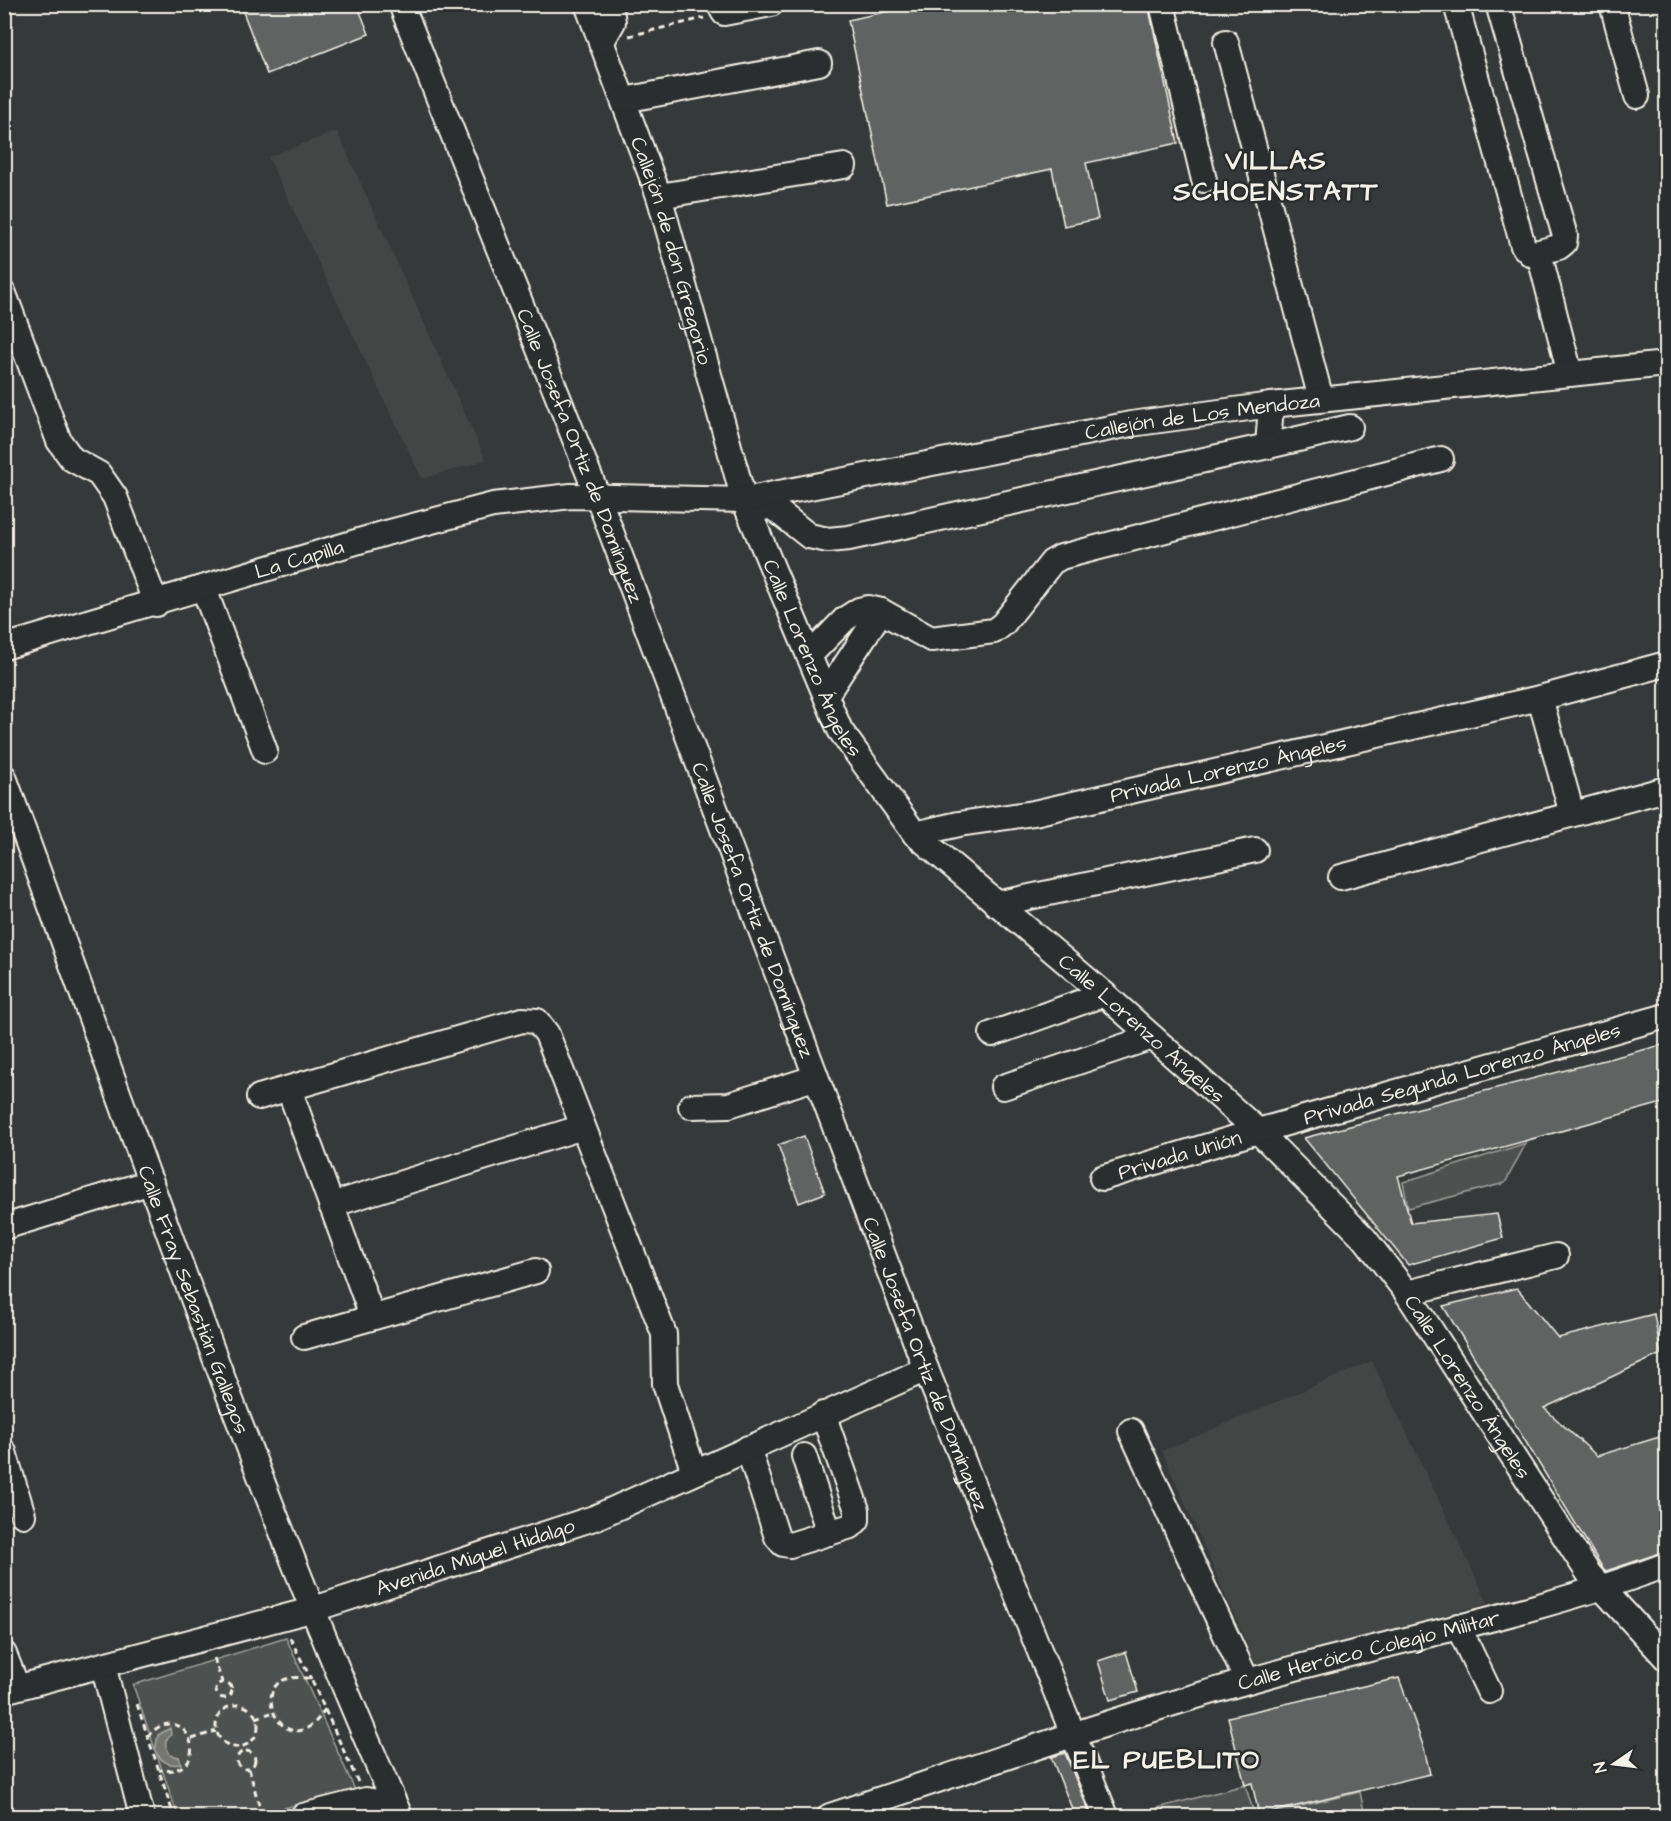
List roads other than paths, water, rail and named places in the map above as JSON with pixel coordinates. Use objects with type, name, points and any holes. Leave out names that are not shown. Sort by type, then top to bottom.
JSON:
[{"type":"street","name":"Calle Josefa Ortiz de Domínguez","points":[[401,4],[598,498],[814,1078],[926,1369],[1106,1816]]},
{"type":"street","name":"Callejón de don Gregorio","points":[[587,4],[659,196],[746,506]]},
{"type":"street","points":[[601,43],[613,22],[610,4]]},
{"type":"street","points":[[722,9],[771,4]]},
{"type":"street","points":[[1162,4],[1204,180]]},
{"type":"street","points":[[1456,4],[1523,246],[1526,252],[1539,253],[1559,247],[1564,243],[1565,236],[1498,4]]},
{"type":"street","points":[[1612,4],[1637,96]]},
{"type":"street","points":[[1226,42],[1321,399]]},
{"type":"street","points":[[624,100],[819,63]]},
{"type":"street","points":[[659,196],[844,166]]},
{"type":"street","points":[[1539,253],[1570,374]]},
{"type":"street","points":[[4,294],[59,441],[72,459],[99,474],[115,497],[156,604]]},
{"type":"street","points":[[4,341],[28,363]]},
{"type":"street","name":"Callejón de Los Mendoza","points":[[746,506],[1119,426],[1321,399],[1666,364]]},
{"type":"street","points":[[1268,446],[1271,405]]},
{"type":"street","points":[[598,498],[771,506],[809,536],[828,540],[849,538],[1350,427]]},
{"type":"street","points":[[809,656],[846,619],[859,610],[868,608],[881,611],[931,639],[941,640],[994,631],[1003,624],[1052,562],[1061,557],[1441,459]]},
{"type":"street","name":"La Capilla","points":[[4,647],[156,604],[386,533],[493,505],[572,496],[598,498]]},
{"type":"street","name":"Calle Lorenzo Ángeles","points":[[746,506],[840,730],[915,834],[1104,994],[1258,1131],[1365,1239],[1407,1293],[1601,1589],[1666,1658]]},
{"type":"street","points":[[204,589],[265,751]]},
{"type":"street","points":[[826,695],[881,611]]},
{"type":"street","name":"Privada Lorenzo Ángeles","points":[[915,834],[959,824],[1034,813],[1540,698],[1666,664]]},
{"type":"street","points":[[1540,698],[1572,814]]},
{"type":"street","name":"Calle Fray Sebastián Gallegos","points":[[4,777],[151,1182],[311,1610],[397,1809]]},
{"type":"street","points":[[1341,877],[1666,789]]},
{"type":"street","points":[[996,904],[1255,850]]},
{"type":"street","points":[[992,1034],[1104,994]]},
{"type":"street","name":"Privada Segunda Lorenzo Ángeles","points":[[1258,1131],[1666,1016]]},
{"type":"street","points":[[259,1097],[522,1020],[537,1021],[547,1034],[664,1334],[665,1384],[694,1472]]},
{"type":"street","points":[[1003,1087],[1152,1037]]},
{"type":"street","points":[[691,1106],[729,1106],[814,1078]]},
{"type":"street","points":[[289,1089],[372,1317]]},
{"type":"street","points":[[331,1205],[583,1127]]},
{"type":"street","name":"Privada Unión","points":[[1102,1178],[1258,1131]]},
{"type":"street","points":[[4,1227],[151,1182]]},
{"type":"street","points":[[1407,1293],[1556,1256]]},
{"type":"street","points":[[304,1337],[536,1271]]},
{"type":"street","name":"Avenida Miguel Hidalgo","points":[[10,1689],[311,1610],[594,1518],[926,1369]]},
{"type":"street","points":[[748,1448],[777,1537],[783,1544],[790,1545],[851,1526],[857,1520],[857,1510],[824,1414]]},
{"type":"street","points":[[1131,1431],[1247,1681]]},
{"type":"street","points":[[4,1452],[23,1515]]},
{"type":"street","points":[[804,1456],[829,1533]]},
{"type":"street","name":"Calle Heróico Colegio Militar","points":[[830,1816],[1247,1681],[1601,1589],[1666,1565]]},
{"type":"street","points":[[1458,1626],[1489,1691]]},
{"type":"street","points":[[4,1654],[10,1689]]},
{"type":"street","points":[[103,1665],[142,1816]]},
{"type":"street","points":[[303,1816],[366,1800],[397,1809]]},
{"type":"district","name":"VILLAS SCHOENSTATT","points":[[1276,176]]},
{"type":"district","name":"EL PUEBLITO","points":[[1167,1759]]}]
